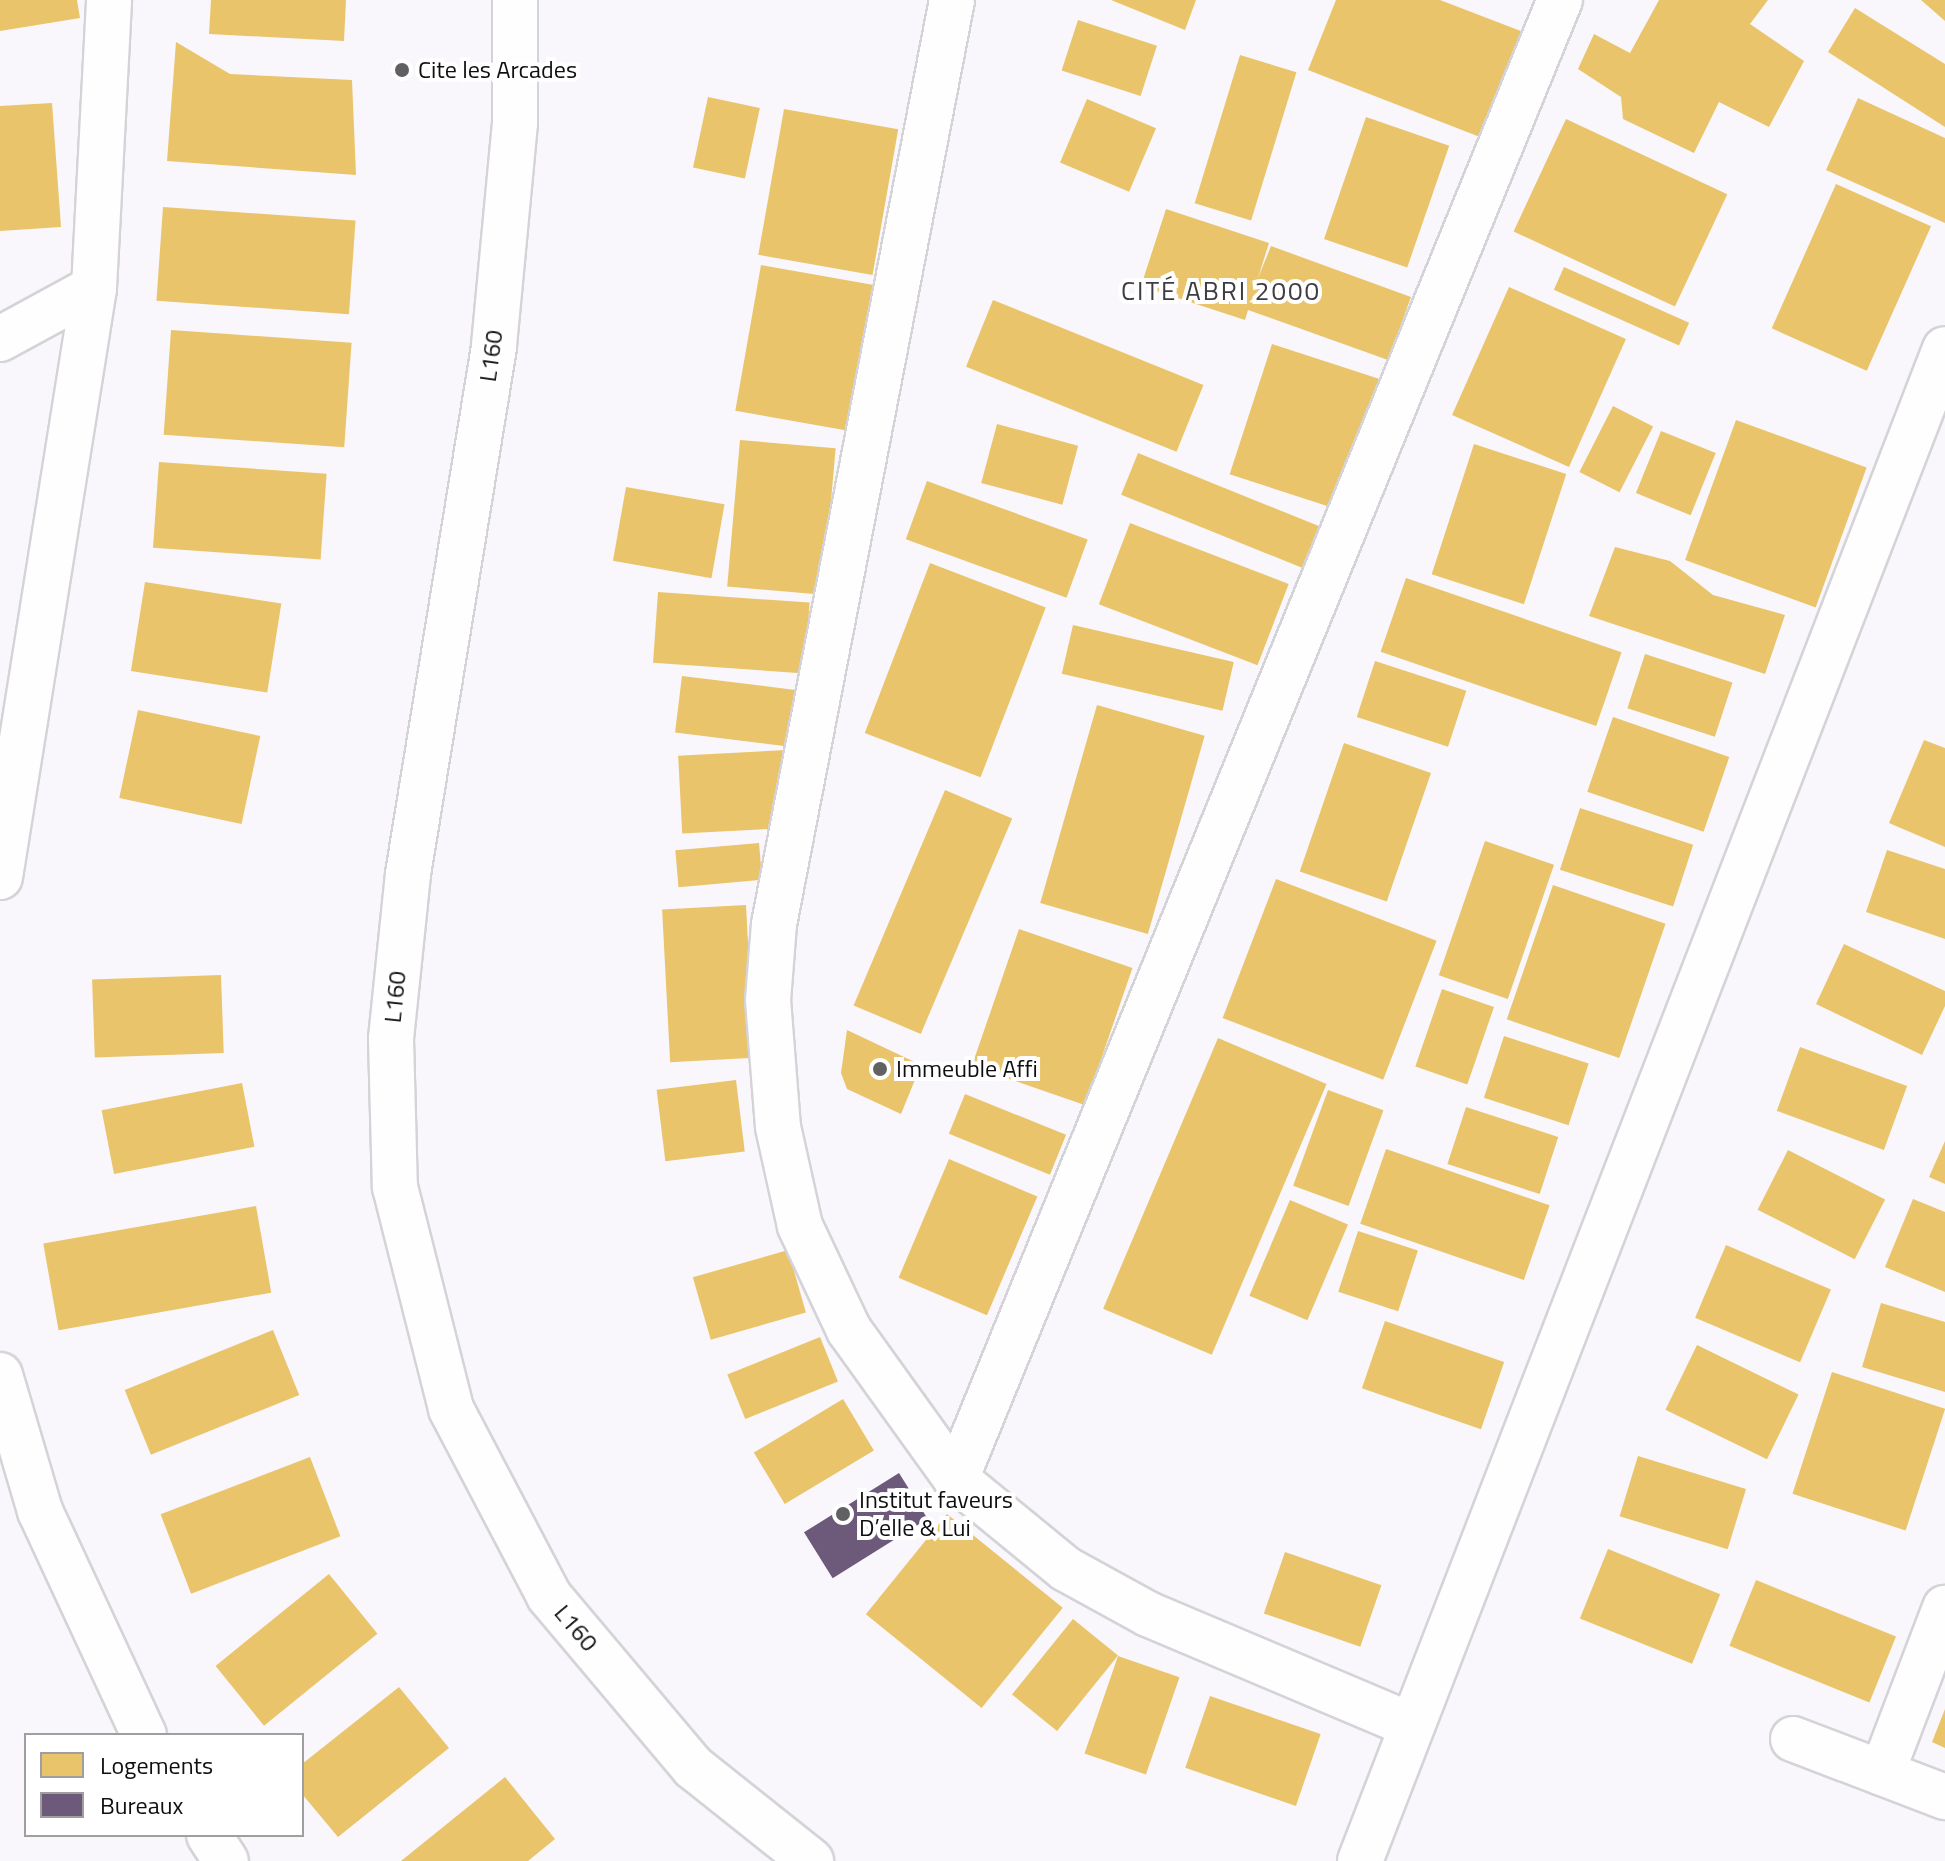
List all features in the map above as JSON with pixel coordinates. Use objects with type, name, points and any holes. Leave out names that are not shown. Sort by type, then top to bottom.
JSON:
[{"type":"street","points":[[0,877],[94,288],[109,0]]},
{"type":"street","name":"L160","points":[[515,0],[515,123],[494,347],[408,874],[394,1009],[395,1187],[451,1409],[549,1596],[693,1767],[811,1861]]},
{"type":"street","points":[[952,0],[774,924],[768,1000],[778,1127],[800,1226],[849,1330],[956,1479],[1066,1569],[1148,1614],[1411,1725]]},
{"type":"street","points":[[956,1479],[1560,0]]},
{"type":"street","points":[[0,339],[94,288]]},
{"type":"street","points":[[1360,1861],[1945,349]]},
{"type":"street","points":[[0,1375],[40,1511],[143,1733]]},
{"type":"street","points":[[1882,1773],[1945,1608]]},
{"type":"street","points":[[1793,1739],[1945,1797]]},
{"type":"street","points":[[210,1837],[226,1861]]},
{"type":"building: Logements","points":[[0,0],[77,0],[80,18],[0,31]]},
{"type":"building: Logements","points":[[211,0],[346,0],[344,41],[209,34]]},
{"type":"building: Logements","points":[[1111,0],[1196,0],[1185,30]]},
{"type":"building: Logements","points":[[1336,0],[1440,0],[1526,33],[1485,139],[1308,70]]},
{"type":"building: Logements","points":[[1659,0],[1768,0],[1750,24],[1804,61],[1769,127],[1719,102],[1694,153],[1623,119],[1621,97],[1578,69],[1594,34],[1630,53]]},
{"type":"building: Logements","points":[[1921,0],[1945,0],[1945,21]]},
{"type":"building: Logements","points":[[1855,8],[1945,64],[1945,127],[1828,52]]},
{"type":"building: Logements","points":[[1078,20],[1157,46],[1141,96],[1062,70]]},
{"type":"building: Logements","points":[[176,42],[230,74],[352,80],[356,175],[167,161]]},
{"type":"building: Logements","points":[[1240,55],[1296,72],[1251,220],[1195,203]]},
{"type":"building: Logements","points":[[708,97],[760,108],[745,178],[693,167]]},
{"type":"building: Logements","points":[[1858,98],[1945,138],[1945,223],[1826,170]]},
{"type":"building: Logements","points":[[1087,99],[1156,128],[1129,192],[1060,163]]},
{"type":"building: Logements","points":[[52,103],[61,227],[0,231],[0,106]]},
{"type":"building: Logements","points":[[784,109],[898,129],[873,275],[758,255]]},
{"type":"building: Logements","points":[[1366,117],[1449,146],[1407,268],[1324,239]]},
{"type":"building: Logements","points":[[1566,119],[1727,194],[1675,307],[1514,231]]},
{"type":"building: Logements","points":[[1836,184],[1931,226],[1867,371],[1772,328]]},
{"type":"building: Logements","points":[[163,207],[356,220],[349,314],[156,301]]},
{"type":"building: Logements","points":[[1166,209],[1269,243],[1258,278],[1271,246],[1411,297],[1388,360],[1248,310],[1245,320],[1141,286]]},
{"type":"building: Logements","points":[[761,265],[875,285],[850,431],[735,411]]},
{"type":"building: Logements","points":[[1564,267],[1689,323],[1679,346],[1554,290]]},
{"type":"building: Logements","points":[[1509,287],[1626,339],[1569,467],[1452,415]]},
{"type":"building: Logements","points":[[993,300],[1203,385],[1176,452],[966,367]]},
{"type":"building: Logements","points":[[171,330],[352,343],[344,447],[164,435]]},
{"type":"building: Logements","points":[[1272,344],[1384,380],[1342,511],[1230,474]]},
{"type":"building: Logements","points":[[1613,406],[1653,426],[1619,492],[1579,472]]},
{"type":"building: Logements","points":[[1736,420],[1867,468],[1816,608],[1685,560]]},
{"type":"building: Logements","points":[[997,424],[1078,446],[1062,505],[981,483]]},
{"type":"building: Logements","points":[[1661,431],[1716,453],[1691,515],[1636,493]]},
{"type":"building: Logements","points":[[740,440],[836,448],[823,595],[727,586]]},
{"type":"building: Logements","points":[[1474,444],[1566,474],[1524,604],[1432,574]]},
{"type":"building: Logements","points":[[1138,453],[1326,529],[1309,571],[1121,495]]},
{"type":"building: Logements","points":[[159,462],[327,474],[321,560],[153,548]]},
{"type":"building: Logements","points":[[927,481],[1088,539],[1066,598],[906,539]]},
{"type":"building: Logements","points":[[626,487],[724,504],[711,578],[613,561]]},
{"type":"building: Logements","points":[[1130,523],[1289,584],[1258,665],[1099,604]]},
{"type":"building: Logements","points":[[1615,547],[1670,561],[1713,595],[1785,615],[1765,674],[1589,616]]},
{"type":"building: Logements","points":[[930,563],[1046,607],[981,777],[865,733]]},
{"type":"building: Logements","points":[[1406,578],[1622,652],[1596,726],[1381,652]]},
{"type":"building: Logements","points":[[145,582],[281,604],[267,692],[131,671]]},
{"type":"building: Logements","points":[[658,592],[810,603],[805,673],[653,663]]},
{"type":"building: Logements","points":[[1073,625],[1234,662],[1223,711],[1062,674]]},
{"type":"building: Logements","points":[[1645,654],[1732,682],[1715,737],[1627,708]]},
{"type":"building: Logements","points":[[1375,661],[1466,691],[1448,747],[1357,717]]},
{"type":"building: Logements","points":[[682,676],[799,690],[792,747],[675,733]]},
{"type":"building: Logements","points":[[1097,705],[1205,736],[1148,934],[1040,903]]},
{"type":"building: Logements","points":[[138,710],[260,736],[242,824],[119,798]]},
{"type":"building: Logements","points":[[1613,717],[1729,757],[1704,832],[1587,792]]},
{"type":"building: Logements","points":[[1924,740],[1945,748],[1945,847],[1889,823]]},
{"type":"building: Logements","points":[[1344,743],[1431,773],[1387,902],[1300,872]]},
{"type":"building: Logements","points":[[786,750],[790,828],[682,834],[678,756]]},
{"type":"building: Logements","points":[[945,790],[1012,819],[921,1034],[854,1005]]},
{"type":"building: Logements","points":[[1580,808],[1693,845],[1673,907],[1560,870]]},
{"type":"building: Logements","points":[[1485,841],[1554,865],[1508,999],[1439,975]]},
{"type":"building: Logements","points":[[759,843],[762,880],[679,887],[675,850]]},
{"type":"building: Logements","points":[[1887,850],[1945,869],[1945,939],[1866,912]]},
{"type":"building: Logements","points":[[1276,879],[1437,941],[1383,1080],[1223,1018]]},
{"type":"building: Logements","points":[[1553,885],[1666,924],[1619,1058],[1507,1019]]},
{"type":"building: Logements","points":[[746,905],[754,1058],[670,1062],[662,909]]},
{"type":"building: Logements","points":[[1019,929],[1132,968],[1085,1105],[972,1066]]},
{"type":"building: Logements","points":[[1844,944],[1945,991],[1945,1006],[1922,1055],[1816,1004]]},
{"type":"building: Logements","points":[[221,975],[224,1053],[95,1057],[92,980]]},
{"type":"building: Logements","points":[[1442,989],[1494,1007],[1467,1084],[1415,1067]]},
{"type":"building: Logements","name":"Immeuble Affi","points":[[847,1030],[921,1065],[901,1114],[847,1089],[841,1073]]},
{"type":"building: Logements","points":[[1504,1036],[1589,1064],[1569,1125],[1484,1098]]},
{"type":"building: Logements","points":[[1218,1038],[1327,1084],[1212,1355],[1103,1309]]},
{"type":"building: Logements","points":[[1800,1047],[1907,1086],[1884,1150],[1777,1111]]},
{"type":"building: Logements","points":[[736,1080],[745,1151],[665,1161],[657,1090]]},
{"type":"building: Logements","points":[[242,1083],[254,1147],[114,1174],[102,1110]]},
{"type":"building: Logements","points":[[1328,1090],[1383,1110],[1349,1206],[1293,1186]]},
{"type":"building: Logements","points":[[965,1094],[1066,1135],[1050,1175],[949,1134]]},
{"type":"building: Logements","points":[[1466,1107],[1558,1137],[1540,1194],[1447,1164]]},
{"type":"building: Logements","points":[[1945,1141],[1945,1184],[1929,1177]]},
{"type":"building: Logements","points":[[1386,1149],[1550,1205],[1524,1280],[1360,1224]]},
{"type":"building: Logements","points":[[1788,1150],[1885,1199],[1855,1259],[1758,1210]]},
{"type":"building: Logements","points":[[949,1159],[1037,1197],[987,1315],[899,1278]]},
{"type":"building: Logements","points":[[1913,1199],[1945,1212],[1945,1292],[1885,1267]]},
{"type":"building: Logements","points":[[1290,1200],[1348,1225],[1307,1320],[1249,1296]]},
{"type":"building: Logements","points":[[256,1206],[271,1293],[59,1330],[43,1244]]},
{"type":"building: Logements","points":[[1358,1231],[1418,1250],[1398,1311],[1338,1292]]},
{"type":"building: Logements","points":[[1726,1245],[1831,1290],[1800,1362],[1695,1318]]},
{"type":"building: Logements","points":[[788,1250],[806,1312],[711,1340],[693,1277]]},
{"type":"building: Logements","points":[[1881,1303],[1945,1322],[1945,1392],[1862,1367]]},
{"type":"building: Logements","points":[[1385,1321],[1504,1362],[1481,1429],[1362,1388]]},
{"type":"building: Logements","points":[[273,1330],[299,1395],[151,1455],[125,1390]]},
{"type":"building: Logements","points":[[820,1337],[838,1382],[745,1419],[727,1374]]},
{"type":"building: Logements","points":[[1697,1345],[1799,1395],[1767,1459],[1665,1410]]},
{"type":"building: Logements","points":[[1832,1372],[1945,1409],[1906,1531],[1792,1494]]},
{"type":"building: Logements","points":[[843,1399],[874,1450],[785,1504],[754,1453]]},
{"type":"building: Logements","points":[[1638,1456],[1746,1489],[1728,1549],[1620,1516]]},
{"type":"building: Logements","points":[[310,1457],[340,1536],[191,1594],[161,1514]]},
{"type":"building: Logements","points":[[947,1514],[1063,1608],[982,1708],[866,1614]]},
{"type":"building: Logements","points":[[1608,1549],[1720,1594],[1692,1664],[1580,1619]]},
{"type":"building: Logements","points":[[1285,1552],[1381,1585],[1360,1647],[1264,1613]]},
{"type":"building: Logements","points":[[329,1574],[377,1634],[264,1726],[216,1666]]},
{"type":"building: Logements","points":[[1756,1580],[1896,1637],[1869,1702],[1729,1646]]},
{"type":"building: Logements","points":[[1073,1619],[1118,1656],[1057,1731],[1012,1694]]},
{"type":"building: Logements","points":[[1118,1656],[1179,1677],[1146,1775],[1084,1753]]},
{"type":"building: Logements","points":[[399,1687],[449,1748],[338,1837],[304,1796],[304,1762]]},
{"type":"building: Logements","points":[[1210,1696],[1321,1734],[1296,1806],[1185,1768]]},
{"type":"building: Logements","points":[[1945,1709],[1945,1748],[1932,1742]]},
{"type":"building: Logements","points":[[505,1777],[555,1839],[528,1861],[401,1861]]},
{"type":"building: Bureaux","points":[[899,1473],[928,1519],[833,1578],[804,1532]]},
{"type":"place","name":"Cite les Arcades","points":[[402,70]]},
{"type":"place","name":"Immeuble Affi","points":[[880,1069]]},
{"type":"place","name":"Institut faveurs D’elle & Lui","points":[[843,1514]]},
{"type":"district","name":"CITÉ ABRI 2000","points":[[1221,291]]}]
